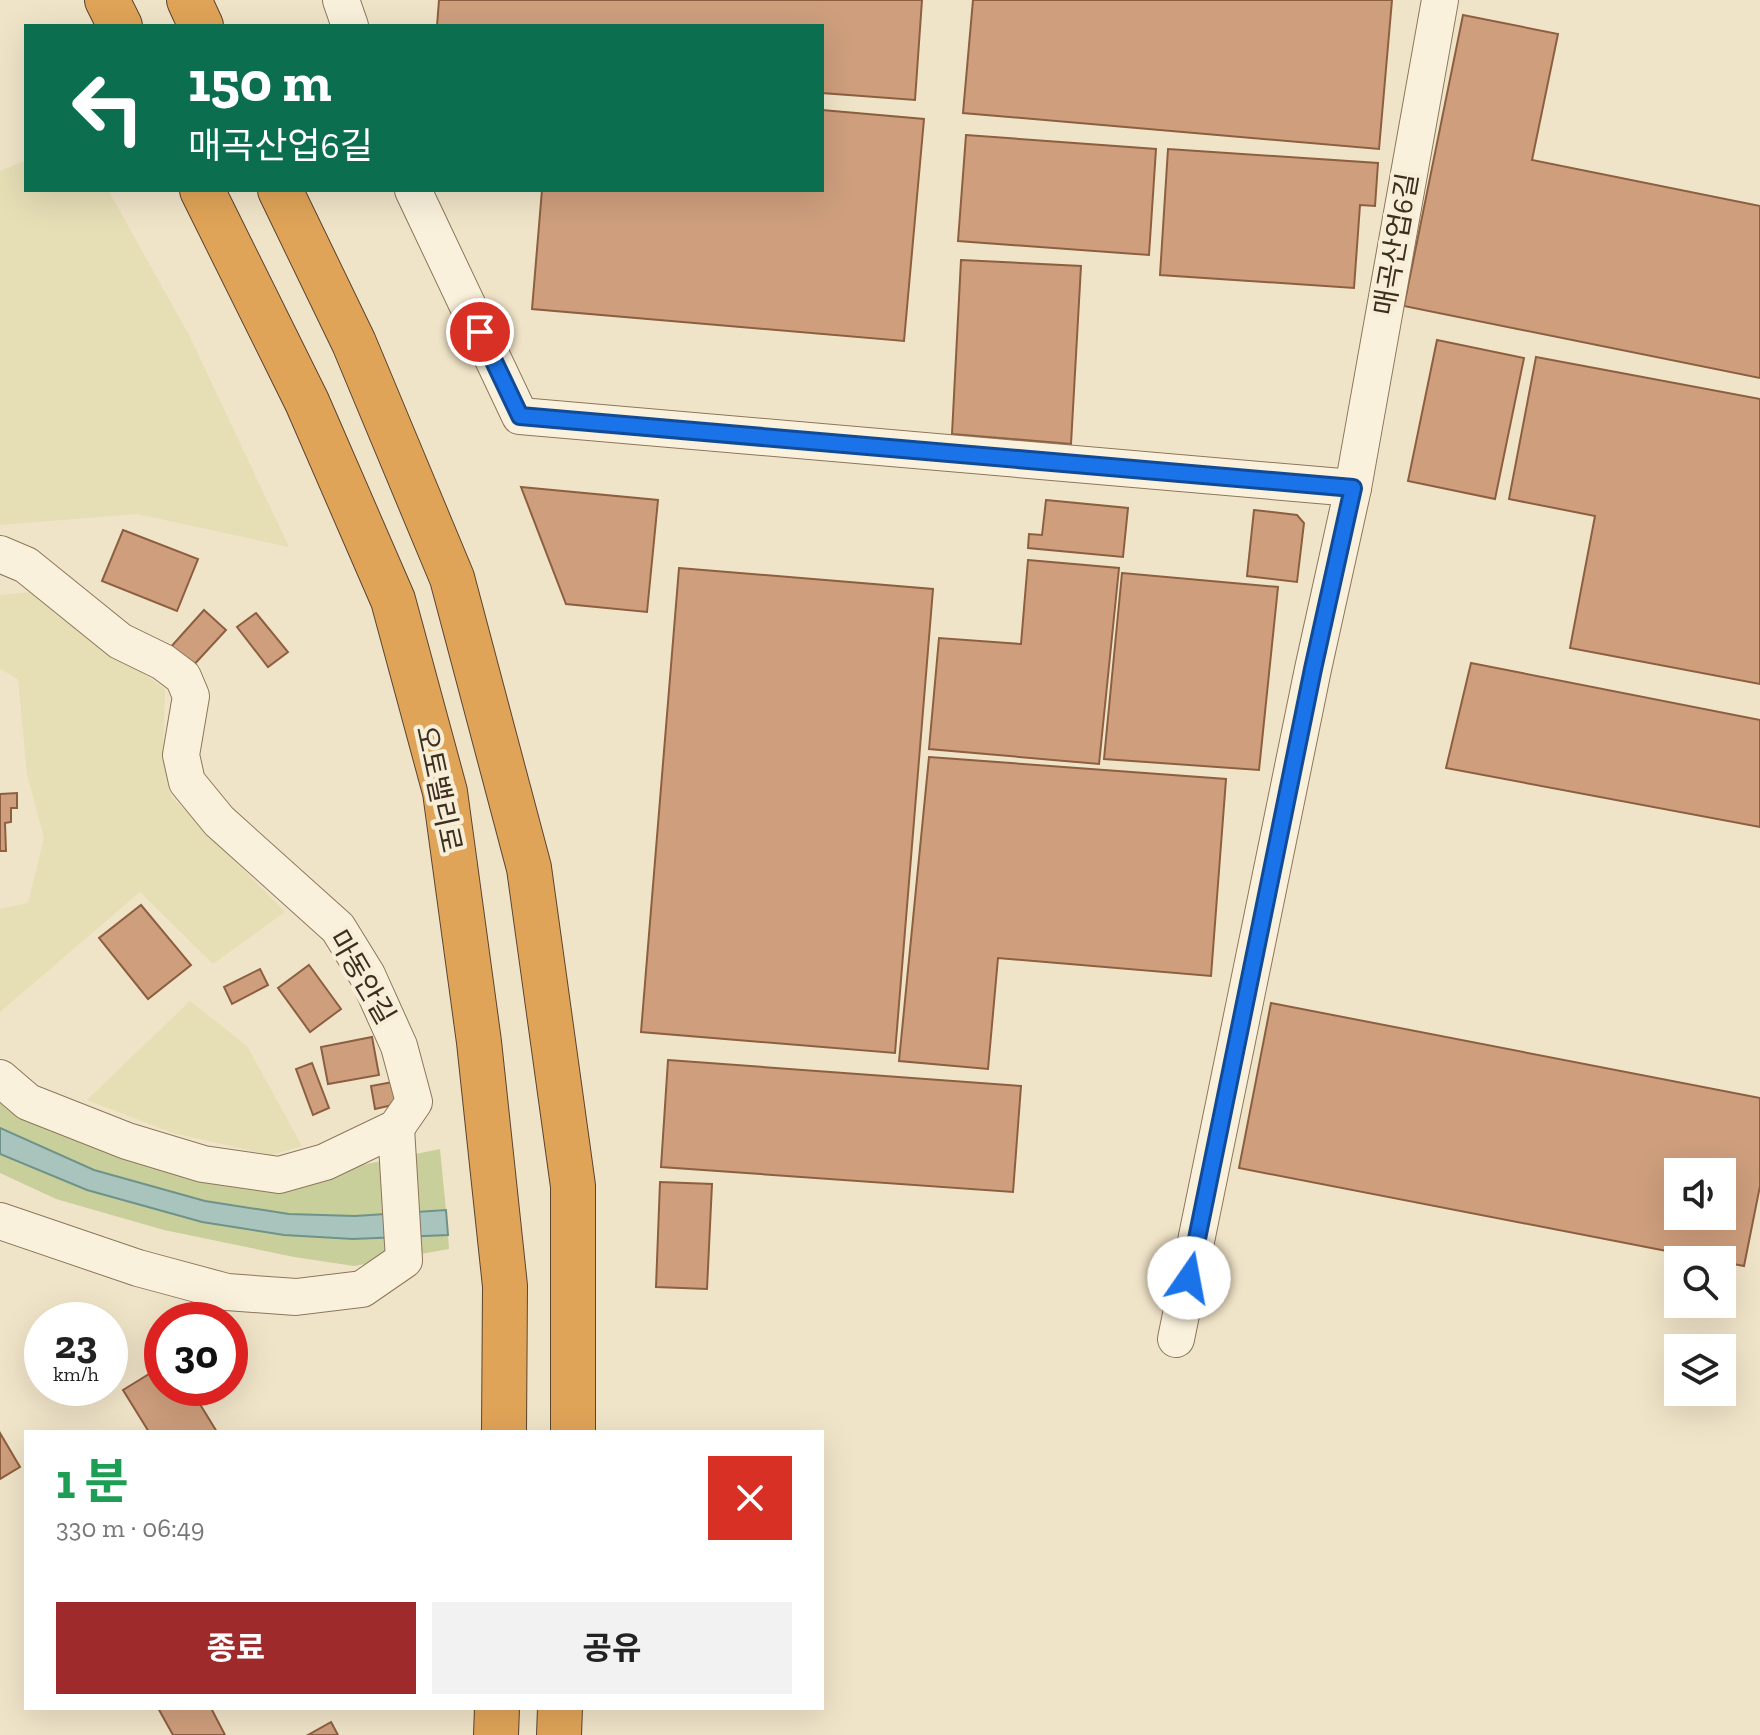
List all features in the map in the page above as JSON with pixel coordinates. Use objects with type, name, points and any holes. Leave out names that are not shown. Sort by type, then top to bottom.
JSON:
[{"type":"highway","points":[[107,0],[119,24]]},
{"type":"highway","points":[[189,0],[200,24]]},
{"type":"highway","name":"오토밸리로","points":[[203,192],[307,402],[393,600],[445,792],[479,1042],[505,1286],[504,1430]]},
{"type":"highway","points":[[281,192],[354,343],[452,578],[529,868],[573,1186],[573,1430]]},
{"type":"highway","points":[[496,1735],[497,1710]]},
{"type":"highway","points":[[559,1735],[560,1710]]},
{"type":"street","points":[[341,0],[349,24]]},
{"type":"street","name":"매곡산업6길","points":[[1176,1339],[1353,488],[1440,0]]},
{"type":"street","points":[[414,192],[520,416],[1353,488]]},
{"type":"street","name":"마동안길","points":[[0,554],[26,565],[120,641],[163,662],[183,677],[191,696],[181,755],[187,782],[219,821],[338,928],[367,975],[399,1046],[414,1102],[396,1140]]},
{"type":"street","points":[[0,1078],[28,1102],[127,1141],[203,1164],[279,1175],[396,1140],[404,1260],[362,1289],[296,1297],[227,1292],[138,1268],[0,1221]]},
{"type":"shaded area","points":[[24,161],[24,192],[109,192],[189,335],[289,547],[137,514],[0,525],[0,171]]},
{"type":"shaded area","points":[[31,592],[165,689],[163,751],[171,796],[285,912],[213,964],[140,892],[0,1012],[0,909],[28,903],[44,838],[27,774],[18,679],[0,669],[0,595]]},
{"type":"shaded area","points":[[190,1001],[247,1046],[302,1146],[271,1155],[173,1133],[87,1100]]},
{"type":"green space","points":[[0,1103],[29,1121],[81,1138],[352,1167],[440,1149],[446,1210],[355,1216],[289,1214],[205,1201],[94,1170],[2,1129]]},
{"type":"green space","points":[[0,1154],[87,1190],[202,1222],[353,1239],[448,1235],[449,1249],[354,1266],[164,1230],[56,1199],[0,1173]]},
{"type":"water","points":[[0,1128],[94,1170],[205,1201],[289,1214],[355,1216],[446,1210],[448,1235],[353,1239],[284,1235],[202,1222],[87,1190],[0,1154]]},
{"type":"building","points":[[439,0],[922,0],[915,100],[824,93],[824,24],[437,24]]},
{"type":"building","points":[[973,0],[1392,0],[1379,149],[963,113]]},
{"type":"building","points":[[1463,15],[1558,34],[1532,160],[1760,206],[1760,378],[1404,306]]},
{"type":"building","points":[[824,110],[924,119],[904,341],[532,309],[542,192],[824,192]]},
{"type":"building","points":[[966,135],[1156,149],[1149,255],[958,241]]},
{"type":"building","points":[[1168,149],[1378,163],[1375,206],[1360,205],[1354,288],[1160,275]]},
{"type":"building","points":[[961,260],[1081,266],[1071,444],[952,434]]},
{"type":"building","points":[[1437,340],[1524,358],[1495,499],[1408,481]]},
{"type":"building","points":[[1536,357],[1760,399],[1760,684],[1570,648],[1595,516],[1509,499]]},
{"type":"building","points":[[521,487],[658,500],[647,612],[566,604]]},
{"type":"building","points":[[1046,500],[1128,508],[1123,557],[1028,548],[1029,534],[1042,535]]},
{"type":"building","points":[[1254,510],[1297,515],[1304,523],[1297,582],[1247,576]]},
{"type":"building","points":[[123,530],[198,559],[177,611],[102,581]]},
{"type":"building","points":[[1028,560],[1119,568],[1099,764],[929,749],[939,638],[1021,644]]},
{"type":"building","points":[[679,568],[933,589],[895,1053],[641,1032]]},
{"type":"building","points":[[1122,573],[1278,587],[1259,770],[1104,759]]},
{"type":"building","points":[[204,610],[226,630],[190,669],[169,649]]},
{"type":"building","points":[[256,613],[288,652],[268,667],[237,627]]},
{"type":"building","points":[[1471,663],[1760,720],[1760,827],[1446,768]]},
{"type":"building","points":[[929,757],[1226,779],[1211,976],[998,958],[988,1069],[899,1061]]},
{"type":"building","points":[[17,793],[17,808],[11,808],[11,822],[5,823],[6,851],[0,851],[0,794]]},
{"type":"building","points":[[141,905],[191,965],[148,999],[99,938]]},
{"type":"building","points":[[309,965],[341,1009],[310,1032],[278,988]]},
{"type":"building","points":[[260,969],[268,985],[232,1004],[224,987]]},
{"type":"building","points":[[1271,1003],[1760,1098],[1760,1186],[1744,1266],[1736,1264],[1736,1246],[1664,1246],[1664,1250],[1239,1168]]},
{"type":"building","points":[[372,1037],[379,1075],[328,1084],[321,1047]]},
{"type":"building","points":[[668,1060],[1021,1086],[1013,1192],[661,1167]]},
{"type":"building","points":[[312,1063],[329,1108],[313,1115],[296,1069]]},
{"type":"building","points":[[393,1082],[397,1104],[375,1109],[371,1086]]},
{"type":"building","points":[[660,1182],[712,1184],[707,1289],[656,1287]]},
{"type":"building","points":[[144,1377],[144,1406],[201,1406],[216,1430],[148,1430],[128,1398],[128,1387]]},
{"type":"building","points":[[0,1433],[20,1467],[0,1479]]},
{"type":"building","points":[[159,1710],[212,1710],[225,1735],[173,1735]]},
{"type":"building","points":[[331,1722],[338,1735],[308,1735]]},
{"type":"route","points":[[480,332],[520,416],[1353,488],[1189,1278]]}]
